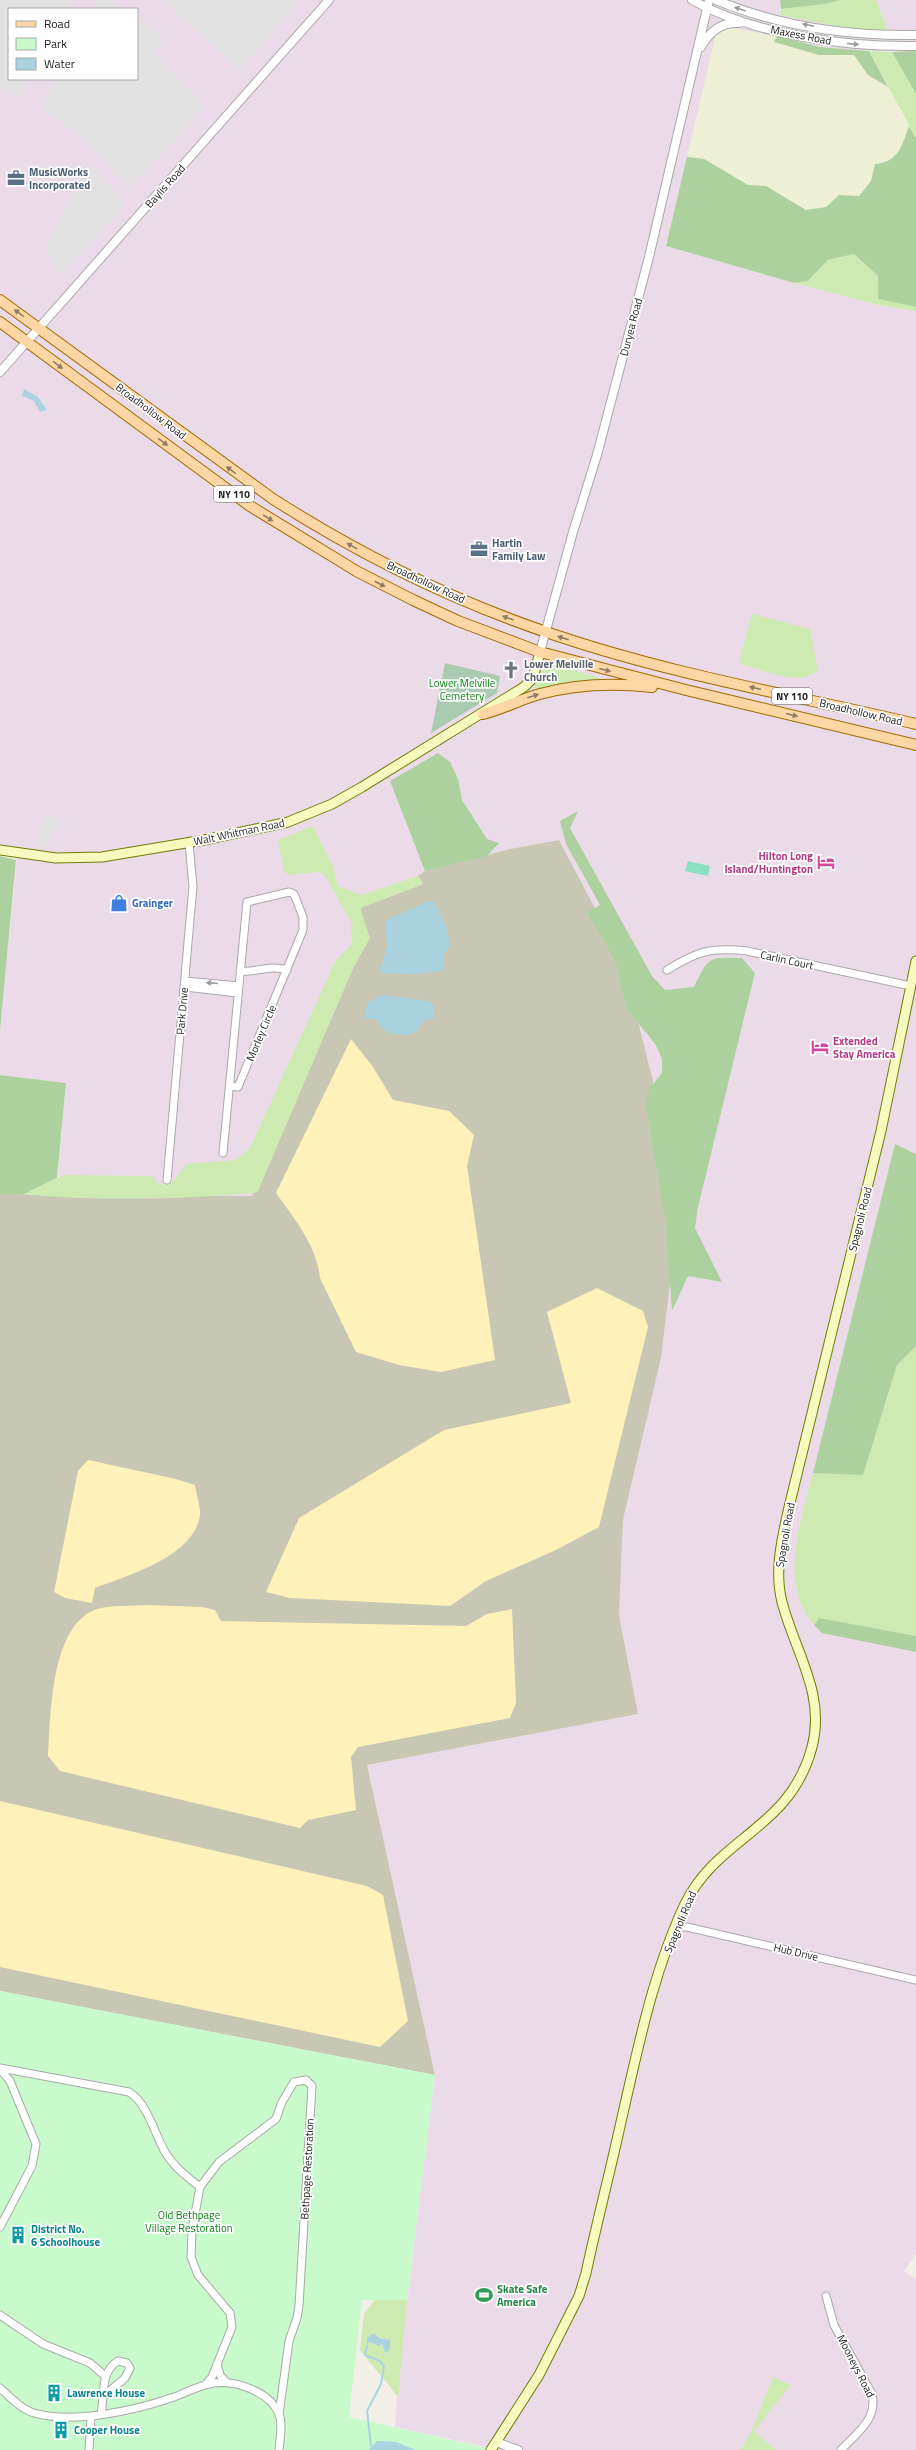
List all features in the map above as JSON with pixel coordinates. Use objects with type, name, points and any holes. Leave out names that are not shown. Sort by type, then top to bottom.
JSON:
[{"type":"main road","name":"Broadhollow Road","points":[[0,300],[249,483],[314,525],[415,578],[496,614],[545,632],[668,668],[916,724]]},
{"type":"main road","name":"Broadhollow Road","points":[[0,322],[250,506],[300,538],[358,572],[413,600],[472,626],[540,652],[686,690],[916,745]]},
{"type":"main road","name":"Walt Whitman Road","points":[[0,850],[40,857],[102,857],[263,829],[316,811],[362,787],[483,714],[530,682],[540,652]]},
{"type":"main road","points":[[483,714],[535,695],[570,688],[618,684],[686,690]]},
{"type":"main road","name":"Spagnoli Road","points":[[491,2450],[539,2375],[578,2296],[599,2218],[645,2020],[676,1927],[685,1905],[707,1870],[771,1817],[788,1798],[802,1776],[813,1745],[816,1717],[814,1691],[782,1603],[779,1583],[779,1559],[789,1507],[881,1131],[916,961]]},
{"type":"street","name":"Baylis Road","points":[[0,372],[27,342],[37,327],[330,0]]},
{"type":"street","name":"Maxess Road","points":[[692,0],[707,9],[760,26],[824,41],[885,46],[916,46]]},
{"type":"street","name":"Duryea Road","points":[[540,652],[598,450],[646,271],[708,0]]},
{"type":"street","name":"Maxess Road","points":[[716,0],[765,16],[857,34],[916,35]]},
{"type":"street","points":[[696,55],[710,33],[721,26],[730,23],[760,26]]},
{"type":"street","name":"Park Drive","points":[[167,1180],[193,886],[189,843]]},
{"type":"street","name":"Morley Circle","points":[[223,1153],[246,902],[289,892],[294,894],[303,917],[303,930],[238,1087],[230,1086]]},
{"type":"street","name":"Carlin Court","points":[[667,970],[699,953],[720,948],[747,951],[911,986]]},
{"type":"street","points":[[240,971],[250,972],[271,966],[287,970]]},
{"type":"street","points":[[185,984],[238,990]]},
{"type":"street","name":"Hub Drive","points":[[676,1927],[687,1927],[916,1980]]},
{"type":"street","points":[[0,2069],[24,2072],[119,2090],[135,2096],[151,2122],[165,2152],[178,2170],[200,2186]]},
{"type":"street","points":[[0,2069],[10,2081],[14,2089],[32,2128],[36,2144],[36,2155],[17,2198],[0,2227]]},
{"type":"street","points":[[14,2089],[16,2077],[24,2072]]},
{"type":"street","name":"Bethpage Restoration","points":[[205,2385],[212,2377],[232,2327],[230,2313],[198,2275],[191,2257],[192,2230],[200,2186],[219,2162],[276,2118],[282,2102],[294,2082],[300,2080],[310,2082],[312,2086],[299,2306],[297,2318],[289,2341],[279,2415],[279,2450]]},
{"type":"street","name":"Mooneys Road","points":[[826,2296],[834,2325],[872,2394],[874,2402],[871,2417],[841,2450]]},
{"type":"street","points":[[0,2315],[43,2344],[90,2363],[104,2375]]},
{"type":"street","points":[[102,2414],[105,2395],[104,2375],[110,2366],[118,2361],[129,2365],[128,2374],[105,2395]]},
{"type":"street","points":[[217,2364],[220,2375],[226,2382]]},
{"type":"street","points":[[0,2388],[33,2413],[65,2417],[91,2417],[127,2410],[171,2398],[205,2385],[226,2382],[258,2392],[274,2405],[279,2415]]},
{"type":"street","points":[[89,2450],[91,2417]]},
{"type":"street","points":[[496,2442],[518,2450]]},
{"type":"shaded area","points":[[0,0],[780,0],[780,15],[888,30],[876,0],[916,0],[916,51],[869,51],[820,47],[777,36],[909,126],[665,242],[666,246],[794,283],[882,306],[916,311],[916,2254],[904,2271],[916,2279],[916,2450],[500,2450],[395,2427],[399,2367],[435,2075],[367,1765],[638,1714],[619,1615],[623,1520],[661,1358],[660,1109],[623,961],[559,840],[510,849],[487,856],[423,884],[360,908],[354,966],[252,1196],[56,1196],[66,1083],[0,1075],[0,1031],[18,847],[0,844]]},
{"type":"shaded area","points":[[0,0],[72,0],[68,8],[8,8],[8,80],[28,80],[20,96],[0,88]]},
{"type":"shaded area","points":[[99,0],[109,0],[122,8],[95,8]]},
{"type":"shaded area","points":[[162,0],[296,0],[299,3],[240,70]]},
{"type":"shaded area","points":[[138,18],[165,40],[154,52],[205,107],[130,188],[80,136],[41,108],[55,80],[138,80]]},
{"type":"shaded area","points":[[731,28],[777,36],[774,41],[819,55],[854,55],[868,75],[888,87],[909,126],[899,154],[882,163],[875,164],[871,181],[859,196],[840,195],[826,207],[806,210],[766,186],[748,185],[704,159],[687,157],[716,34]]},
{"type":"shaded area","points":[[92,163],[125,205],[61,276],[44,248]]},
{"type":"shaded area","points":[[44,814],[59,819],[59,821],[62,822],[60,830],[53,829],[48,847],[36,845]]},
{"type":"shaded area","points":[[559,840],[623,961],[660,1109],[675,1242],[661,1358],[623,1520],[619,1615],[638,1714],[367,1765],[435,2075],[0,1991],[0,1193],[56,1196],[252,1196],[354,966],[369,939],[360,908],[423,884],[418,876],[425,871],[510,849]]},
{"type":"green space","points":[[780,0],[841,0],[825,4],[781,9]]},
{"type":"green space","points":[[841,0],[876,0],[888,31],[855,30],[780,15],[781,9],[825,4]]},
{"type":"green space","points":[[777,36],[820,47],[869,51],[888,87],[868,75],[854,55],[819,55],[774,42]]},
{"type":"green space","points":[[869,51],[892,52],[916,94],[916,138]]},
{"type":"green space","points":[[916,51],[916,94],[892,52]]},
{"type":"green space","points":[[909,126],[916,138],[916,307],[878,299],[878,276],[854,254],[828,260],[808,281],[794,283],[666,246],[687,157],[704,159],[748,185],[766,186],[806,210],[826,207],[839,195],[859,196],[871,181],[875,164],[883,163],[889,160],[898,151]]},
{"type":"green space","points":[[854,254],[878,276],[878,299],[916,307],[916,311],[882,306],[794,283],[808,281],[828,260]]},
{"type":"green space","points":[[752,614],[810,629],[818,670],[811,675],[791,677],[780,676],[739,663]]},
{"type":"green space","name":"Lower Melville Cemetery","points":[[445,663],[500,676],[497,693],[431,733]]},
{"type":"green space","points":[[545,663],[607,680],[537,692],[534,688]]},
{"type":"green space","points":[[438,753],[450,762],[458,779],[462,800],[487,839],[499,843],[487,856],[425,871],[390,781]]},
{"type":"green space","points":[[578,811],[570,828],[652,976],[665,990],[694,987],[703,969],[711,960],[716,959],[742,958],[755,973],[698,1207],[695,1228],[722,1282],[688,1276],[672,1311],[666,1223],[646,1107],[649,1089],[662,1073],[662,1059],[656,1045],[626,1008],[616,962],[587,912],[600,905],[566,844],[560,821]]},
{"type":"green space","points":[[313,826],[333,866],[338,886],[361,895],[418,876],[423,884],[360,908],[370,938],[354,966],[258,1191],[255,1193],[226,1195],[139,1199],[81,1198],[24,1194],[64,1175],[152,1176],[157,1183],[167,1185],[173,1182],[187,1164],[236,1160],[250,1148],[336,960],[352,944],[351,922],[327,879],[320,872],[288,875],[284,871],[278,840]]},
{"type":"green space","points":[[0,856],[16,860],[0,1031]]},
{"type":"green space","points":[[688,861],[710,866],[708,876],[685,871]]},
{"type":"green space","points":[[0,1075],[66,1083],[57,1178],[24,1194],[0,1194]]},
{"type":"green space","points":[[895,1144],[916,1154],[916,1346],[897,1365],[863,1475],[813,1473]]},
{"type":"green space","points":[[916,1346],[916,1636],[819,1618],[814,1625],[803,1608],[797,1590],[795,1571],[799,1531],[813,1473],[863,1474],[897,1365]]},
{"type":"green space","points":[[819,1618],[916,1636],[916,1652],[822,1633],[814,1625]]},
{"type":"green space","name":"Old Bethpage Village Restoration","points":[[0,1991],[435,2075],[407,2300],[362,2300],[349,2417],[487,2448],[485,2450],[0,2450]]},
{"type":"green space","points":[[398,2280],[407,2300],[398,2398],[360,2350],[364,2314],[381,2292]],"holes":[[[370,2336],[390,2340],[390,2348],[386,2354],[382,2344],[379,2346],[369,2342],[367,2338]]]},
{"type":"green space","points":[[773,2377],[791,2385],[754,2431],[776,2450],[741,2450],[751,2432]]},
{"type":"sand","points":[[351,1039],[373,1067],[393,1100],[449,1111],[474,1135],[467,1166],[495,1360],[441,1372],[399,1365],[356,1352],[320,1278],[318,1266],[310,1244],[297,1222],[276,1193]]},
{"type":"sand","points":[[597,1288],[643,1311],[648,1327],[599,1527],[556,1550],[486,1581],[450,1606],[290,1598],[266,1592],[299,1518],[444,1430],[571,1403],[547,1312]]},
{"type":"sand","points":[[88,1460],[176,1479],[195,1485],[200,1512],[195,1529],[186,1542],[173,1553],[141,1570],[95,1588],[92,1603],[65,1598],[54,1592],[78,1471]]},
{"type":"sand","points":[[149,1605],[202,1607],[215,1610],[221,1621],[466,1626],[487,1614],[512,1609],[516,1703],[510,1718],[358,1747],[351,1757],[356,1810],[308,1820],[300,1828],[60,1771],[48,1756],[50,1718],[56,1673],[62,1652],[70,1633],[82,1618],[97,1609],[115,1606]]},
{"type":"sand","points":[[0,1801],[367,1886],[383,1895],[408,2021],[380,2047],[0,1967]]},
{"type":"water","points":[[24,389],[38,397],[47,410],[40,412],[34,401],[22,396]]},
{"type":"water","points":[[430,901],[434,902],[447,929],[449,947],[443,957],[444,969],[440,971],[413,974],[393,974],[380,972],[387,946],[385,922],[388,919]]},
{"type":"water","points":[[382,995],[429,1001],[434,1007],[434,1018],[422,1022],[417,1031],[410,1035],[387,1033],[376,1019],[367,1019],[365,1016],[368,1002]]},
{"type":"water","points":[[372,2334],[375,2334],[379,2338],[390,2340],[390,2348],[386,2354],[382,2344],[379,2346],[369,2342],[367,2346],[367,2338]]},
{"type":"water","points":[[377,2441],[396,2442],[416,2450],[369,2450]]},
{"type":"waterway","points":[[367,2346],[365,2355],[380,2361],[384,2366],[381,2384],[367,2411],[371,2446]]},
{"type":"place","name":"MusicWorks Incorporated","points":[[16,178]]},
{"type":"place","name":"Hartin Family Law","points":[[479,549]]},
{"type":"place","name":"Lower Melville Church","points":[[511,670]]},
{"type":"place","name":"Hilton Long Island/Huntington","points":[[826,862]]},
{"type":"place","name":"Grainger","points":[[119,903]]},
{"type":"place","name":"Extended Stay America","points":[[820,1047]]},
{"type":"place","name":"District No. 6 Schoolhouse","points":[[18,2235]]},
{"type":"place","name":"Skate Safe America","points":[[484,2295]]},
{"type":"place","name":"Lawrence House","points":[[54,2393]]},
{"type":"place","name":"Cooper House","points":[[61,2430]]}]
